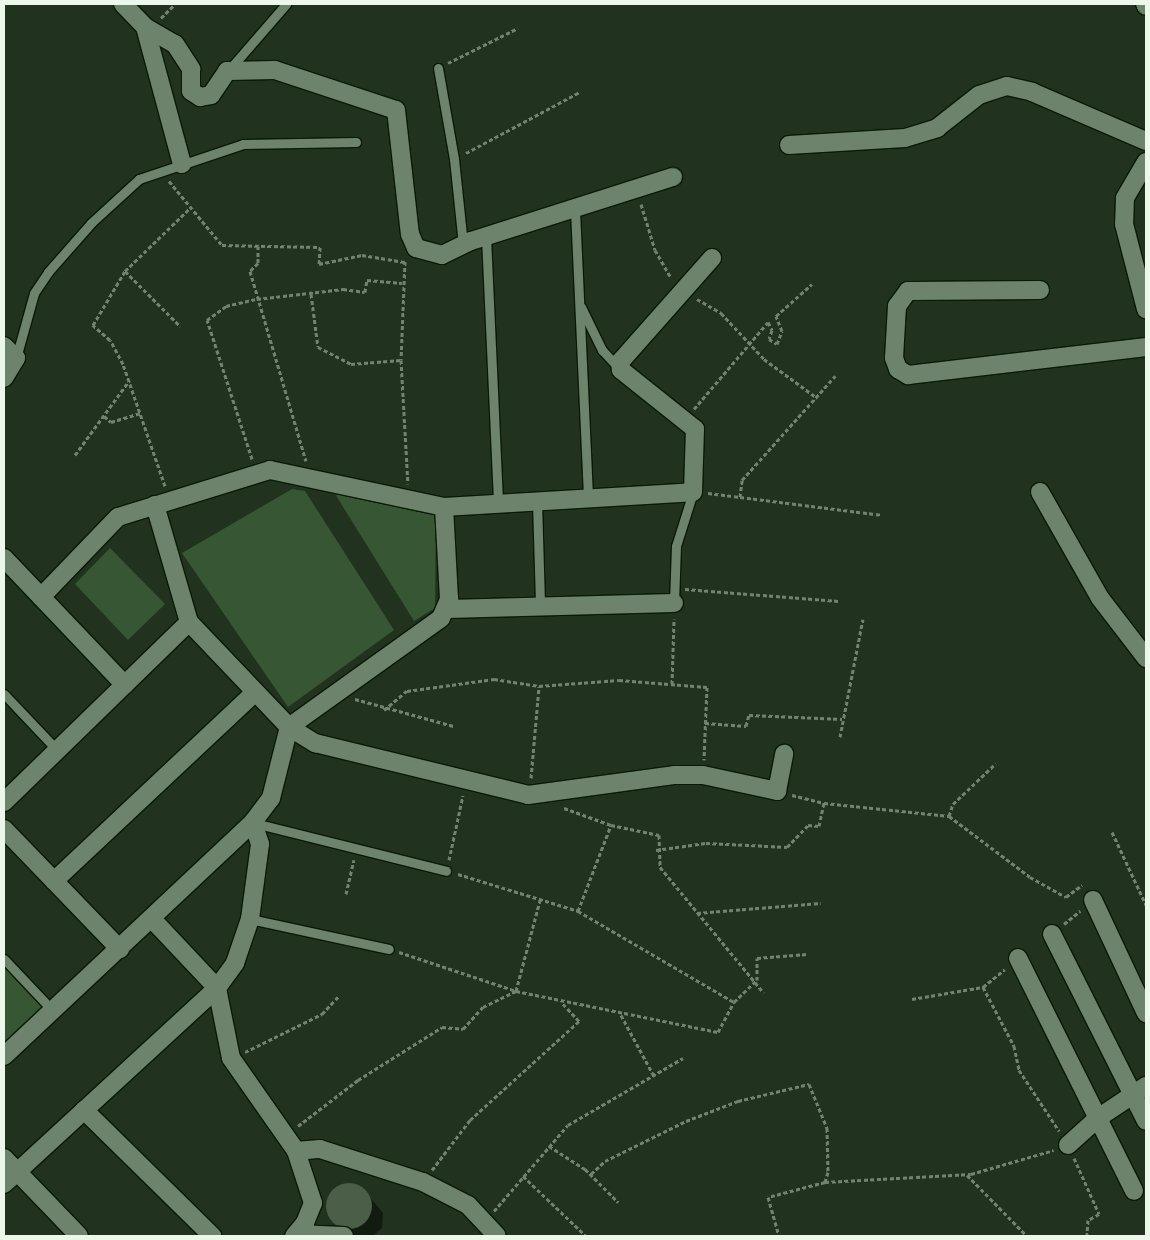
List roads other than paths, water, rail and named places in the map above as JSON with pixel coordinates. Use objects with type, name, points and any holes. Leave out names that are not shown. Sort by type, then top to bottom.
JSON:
[{"type":"street","points":[[123,4],[146,27],[175,44],[192,69],[191,91],[200,97],[211,95],[227,71],[275,70],[396,110],[410,234],[416,248],[442,255],[462,245],[673,177]]},
{"type":"street","points":[[146,27],[182,164]]},
{"type":"street","points":[[789,145],[905,138],[937,128],[979,95],[1007,86],[1032,92],[1146,141]]},
{"type":"street","points":[[1146,162],[1125,198],[1124,224],[1146,309]]},
{"type":"street","points":[[40,597],[118,518],[270,470],[444,507],[693,492],[698,438],[685,419],[621,370],[620,362],[712,258]]},
{"type":"street","points":[[1040,290],[908,291],[897,306],[894,358],[898,369],[908,374],[1146,347]]},
{"type":"street","points":[[4,378],[10,352]]},
{"type":"street","points":[[1040,492],[1100,598],[1146,658]]},
{"type":"street","points":[[162,503],[188,622],[289,727],[315,743],[528,795],[703,775],[777,791],[784,754]]},
{"type":"street","points":[[4,1056],[152,919],[253,822],[271,798],[289,727],[434,624],[446,609],[444,507]]},
{"type":"street","points":[[4,558],[125,685]]},
{"type":"street","points":[[446,609],[674,596]]},
{"type":"street","points":[[4,802],[188,622]]},
{"type":"street","points":[[54,881],[255,692]]},
{"type":"street","points":[[10,1178],[217,988],[235,963],[250,919],[260,844],[253,822]]},
{"type":"street","points":[[4,829],[120,949]]},
{"type":"street","points":[[1093,900],[1146,1013]]},
{"type":"street","points":[[152,919],[217,988],[231,1058],[287,1134],[296,1151],[313,1202],[295,1235],[344,1236]]},
{"type":"street","points":[[1052,934],[1140,1090],[1146,1121]]},
{"type":"street","points":[[1018,958],[1134,1191]]},
{"type":"street","points":[[1068,1145],[1098,1118],[1140,1090]]},
{"type":"street","points":[[84,1110],[212,1236]]},
{"type":"street","points":[[296,1151],[320,1149],[423,1182],[468,1205],[486,1221],[497,1236]]},
{"type":"street","points":[[4,1158],[10,1178],[79,1236]]},
{"type":"lane","points":[[227,71],[286,4]]},
{"type":"lane","points":[[438,68],[454,159],[462,245]]},
{"type":"lane","points":[[10,352],[34,293],[48,272],[91,223],[139,179],[242,144],[356,142]]},
{"type":"lane","points":[[575,210],[588,499]]},
{"type":"lane","points":[[486,237],[498,505]]},
{"type":"lane","points":[[579,303],[602,350],[621,370]]},
{"type":"lane","points":[[674,596],[676,546],[693,492]]},
{"type":"lane","points":[[537,502],[540,604]]},
{"type":"lane","points":[[4,694],[58,750]]},
{"type":"lane","points":[[253,822],[446,871]]},
{"type":"lane","points":[[250,919],[389,949]]},
{"type":"lane","points":[[4,959],[53,1011]]}]
